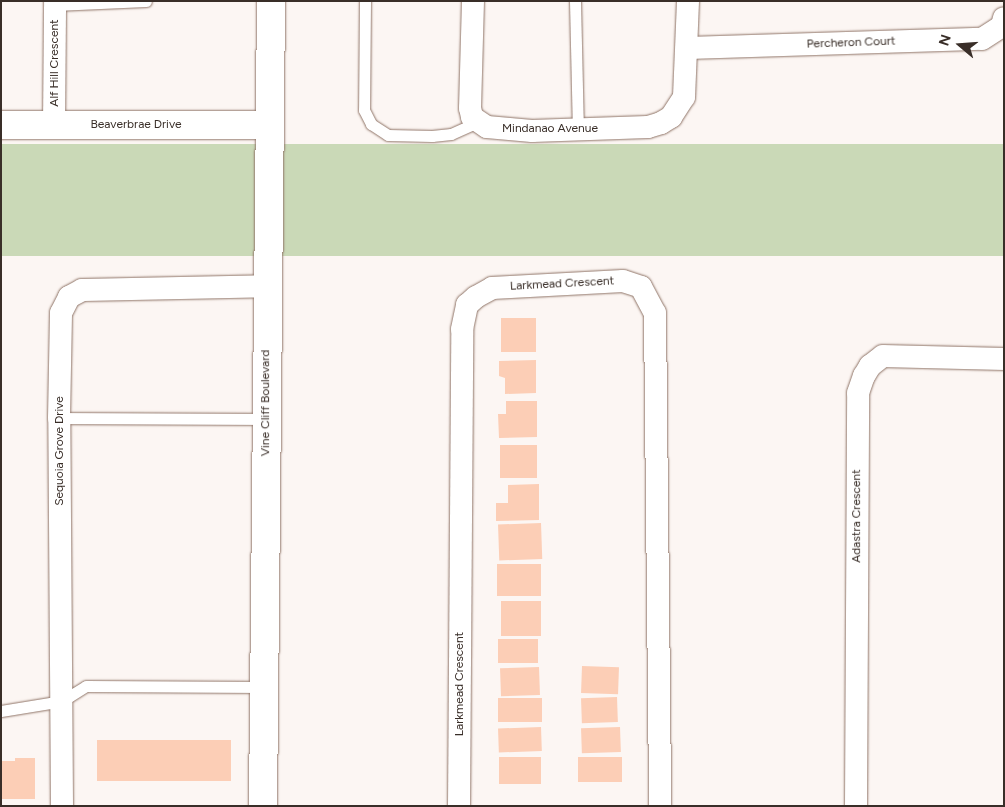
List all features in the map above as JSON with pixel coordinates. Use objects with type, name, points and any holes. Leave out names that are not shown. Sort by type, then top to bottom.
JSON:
[{"type":"street","name":"Vine Cliff Boulevard","points":[[263,806],[271,1]]},
{"type":"street","points":[[472,1],[470,108],[472,116],[478,122]]},
{"type":"street","name":"Mindanao Avenue","points":[[478,122],[487,127],[532,131],[648,127],[661,123],[671,117],[684,97],[688,48],[688,1]]},
{"type":"street","name":"Alf Hill Crescent","points":[[54,125],[55,3]]},
{"type":"street","name":"Percheron Court","points":[[688,48],[982,39],[1002,26],[1004,18]]},
{"type":"street","name":"Beaverbrae Drive","points":[[1,125],[270,126]]},
{"type":"street","name":"Larkmead Crescent","points":[[459,806],[462,329],[467,305],[476,297],[492,288],[623,281],[641,287],[655,313],[660,806]]},
{"type":"street","name":"Sequoia Grove Drive","points":[[62,806],[59,418],[61,313],[69,297],[82,290],[267,286]]},
{"type":"street","name":"Adastra Crescent","points":[[856,806],[858,393],[870,366],[883,356],[1004,359]]},
{"type":"lane","points":[[55,3],[146,1]]},
{"type":"lane","points":[[365,1],[364,110],[372,124],[388,135],[432,136],[451,134],[478,122]]},
{"type":"lane","points":[[575,1],[578,130]]},
{"type":"lane","points":[[59,418],[266,419]]},
{"type":"lane","points":[[1,711],[62,701],[86,686],[264,687]]},
{"type":"green space","points":[[1,144],[1004,144],[1004,256],[1,256]]},
{"type":"building","points":[[501,318],[536,318],[536,352],[501,352]]},
{"type":"building","points":[[536,360],[536,393],[505,394],[505,378],[499,376],[499,361]]},
{"type":"building","points":[[506,401],[537,401],[537,437],[499,438],[498,414],[506,414]]},
{"type":"building","points":[[500,445],[537,445],[537,478],[500,478]]},
{"type":"building","points":[[539,484],[539,520],[496,521],[496,503],[508,503],[508,485]]},
{"type":"building","points":[[541,523],[542,559],[499,560],[498,525]]},
{"type":"building","points":[[497,564],[541,564],[541,596],[497,596]]},
{"type":"building","points":[[501,601],[541,601],[541,636],[501,636]]},
{"type":"building","points":[[498,639],[538,639],[538,663],[498,663]]},
{"type":"building","points":[[582,666],[619,667],[618,694],[581,693]]},
{"type":"building","points":[[539,667],[540,695],[501,696],[500,668]]},
{"type":"building","points":[[617,697],[618,722],[582,723],[581,698]]},
{"type":"building","points":[[498,698],[542,698],[542,722],[498,722]]},
{"type":"building","points":[[541,727],[542,751],[499,752],[498,729]]},
{"type":"building","points":[[620,727],[621,752],[582,753],[581,728]]},
{"type":"building","points":[[97,740],[231,740],[231,781],[97,781]]},
{"type":"building","points":[[499,757],[541,757],[541,784],[499,784]]},
{"type":"building","points":[[578,757],[622,757],[622,782],[578,782]]},
{"type":"building","points":[[15,758],[35,758],[35,799],[1,799],[1,761],[15,761]]}]
